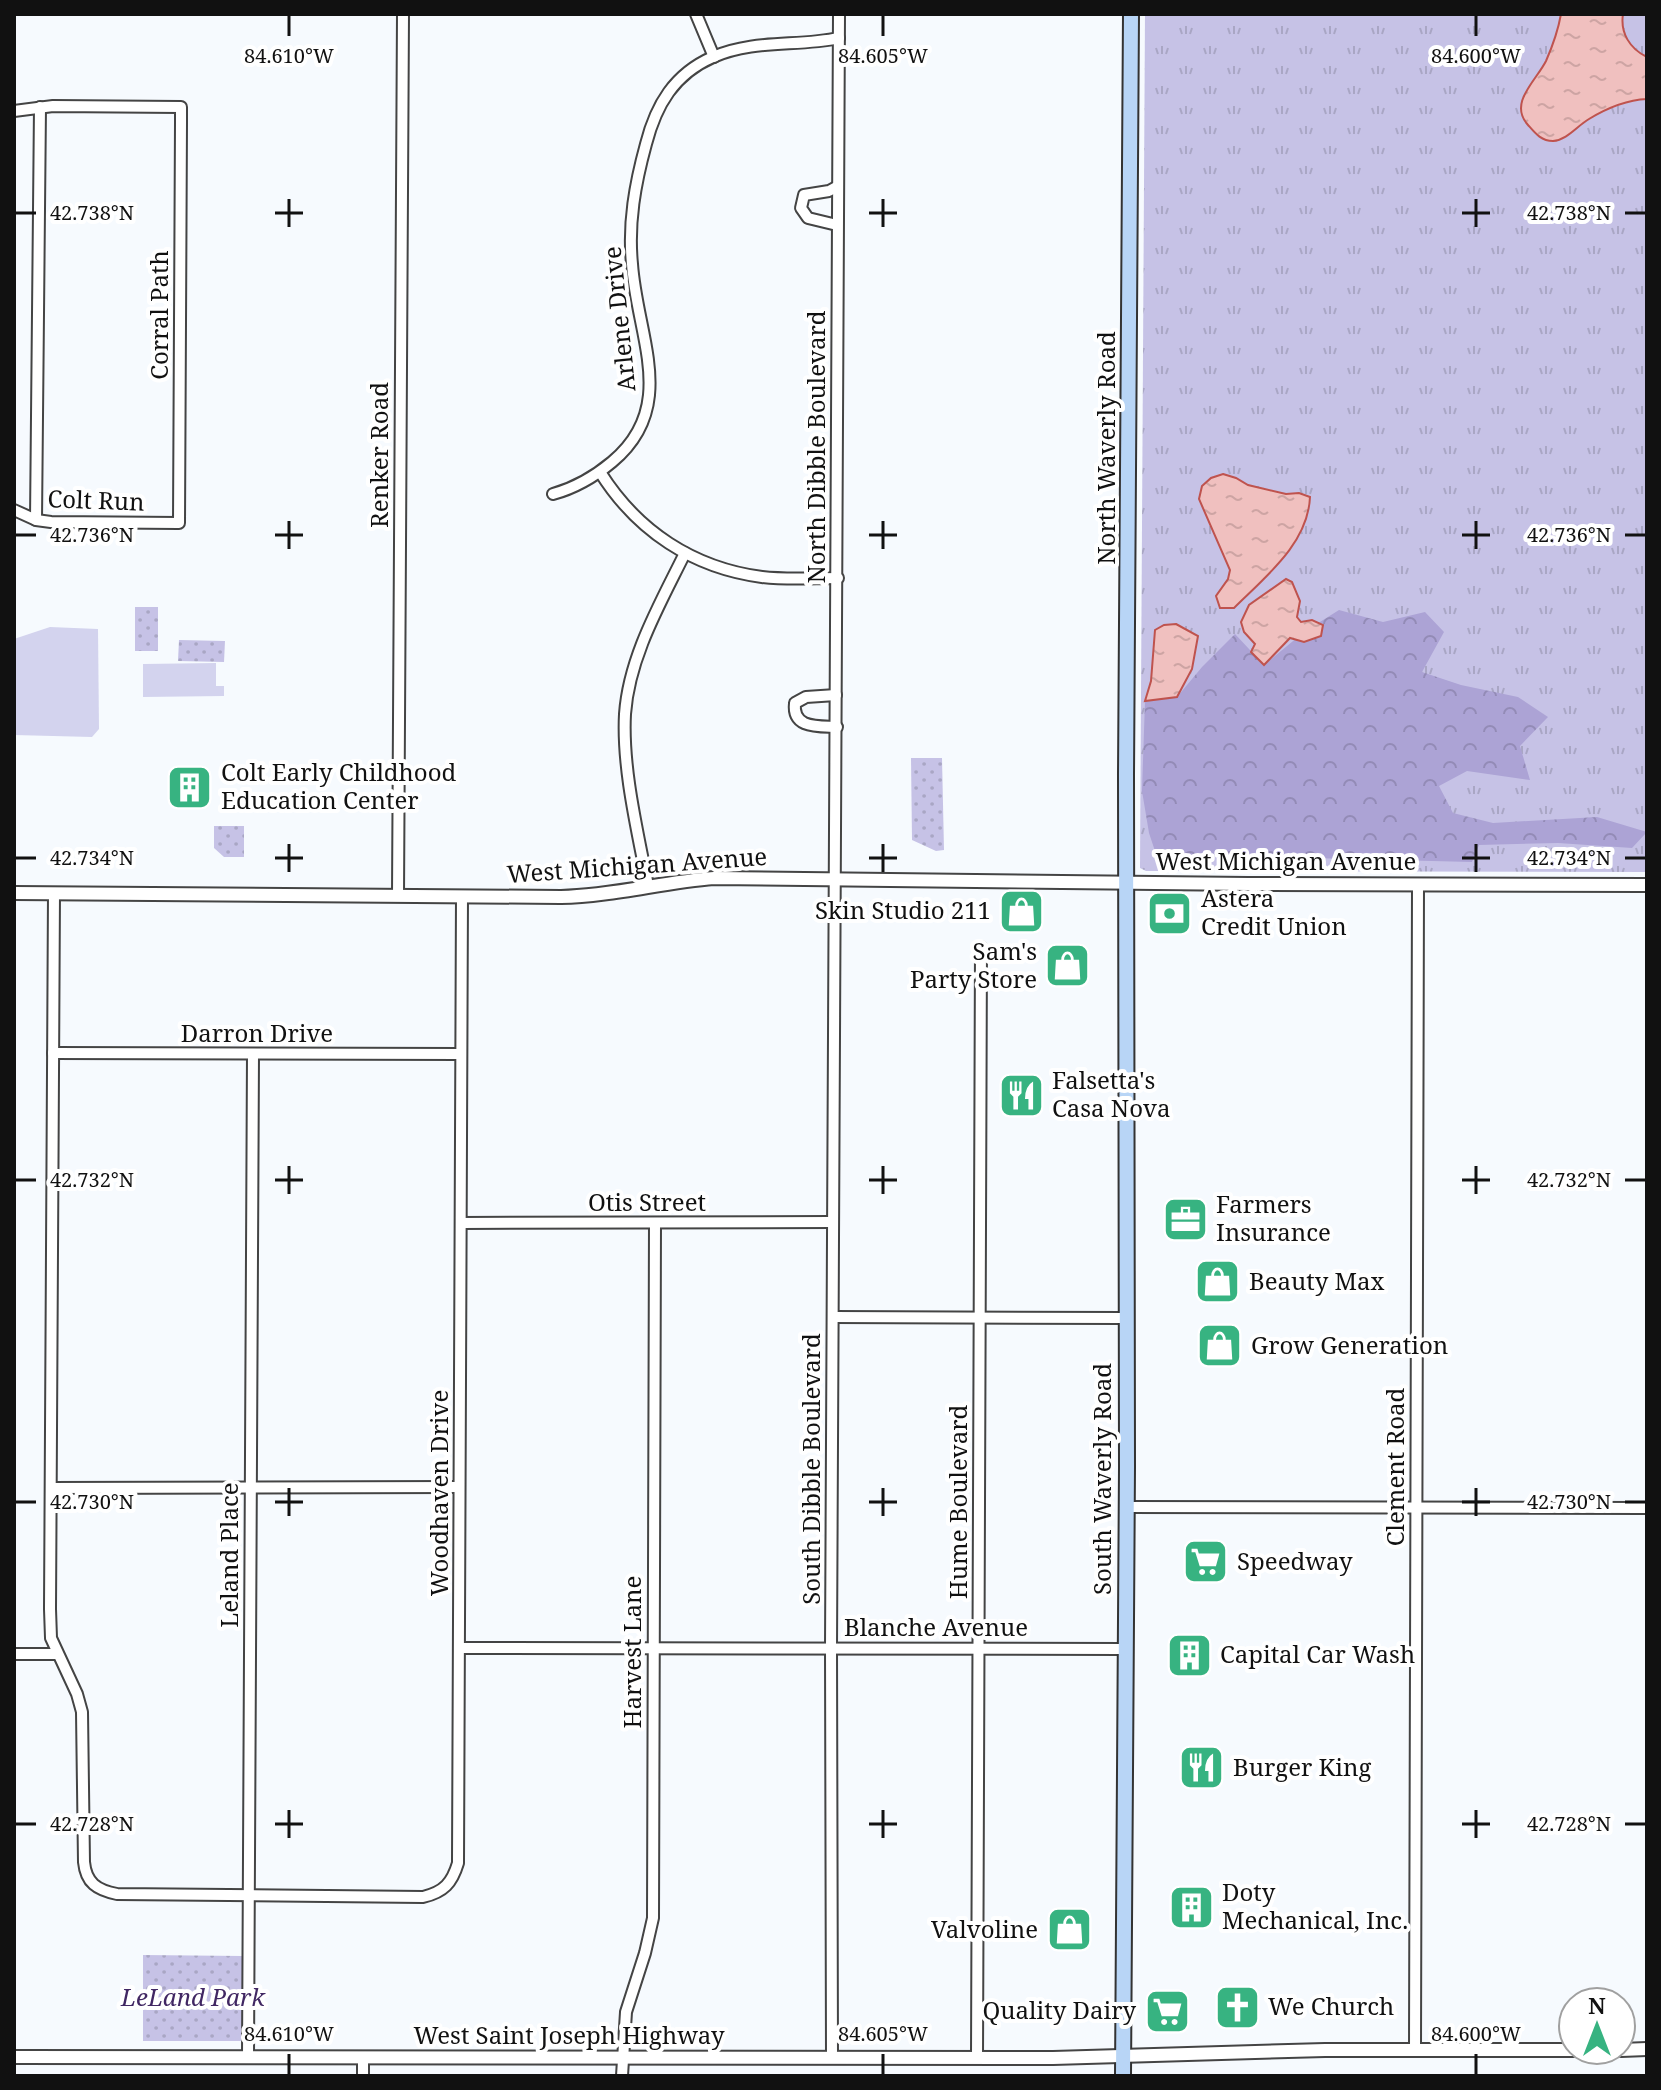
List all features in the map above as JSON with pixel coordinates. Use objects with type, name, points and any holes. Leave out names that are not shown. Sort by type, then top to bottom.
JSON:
[{"type":"main road","name":"North Waverly Road","points":[[1126,883],[1131,14]]},
{"type":"main road","name":"South Waverly Road","points":[[1123,2076],[1127,1507],[1126,883]]},
{"type":"street","name":"Renker Road","points":[[398,896],[403,14]]},
{"type":"street","points":[[696,14],[714,57]]},
{"type":"street","name":"North Dibble Boulevard","points":[[834,879],[839,14]]},
{"type":"street","name":"Arlene Drive","points":[[553,494],[578,485],[623,453],[644,422],[649,406],[650,372],[636,299],[631,213],[649,132],[662,100],[684,74],[714,57],[745,47],[839,38]]},
{"type":"street","points":[[14,111],[40,107],[36,520]]},
{"type":"street","name":"Corral Path","points":[[40,107],[181,107],[179,523]]},
{"type":"street","points":[[837,225],[808,218],[801,208],[804,195],[829,191],[838,186]]},
{"type":"street","points":[[600,472],[623,507],[643,525],[685,553],[739,573],[766,577],[838,578]]},
{"type":"street","name":"Colt Run","points":[[14,510],[36,520],[179,523]]},
{"type":"street","points":[[648,886],[628,765],[625,714],[640,651],[685,553]]},
{"type":"street","points":[[836,695],[806,697],[795,703],[794,708],[796,718],[802,723],[837,727]]},
{"type":"street","name":"West Michigan Avenue","points":[[14,893],[582,896],[714,878],[1647,885]]},
{"type":"street","name":"South Dibble Boulevard","points":[[832,2058],[834,879]]},
{"type":"street","name":"Clement Road","points":[[1415,2050],[1418,885]]},
{"type":"street","points":[[14,1654],[57,1654],[51,1638],[50,1609],[54,893]]},
{"type":"street","name":"Woodhaven Drive","points":[[57,1654],[77,1694],[82,1712],[84,1862],[87,1878],[102,1891],[117,1894],[423,1897],[446,1887],[454,1877],[458,1863],[462,896]]},
{"type":"street","name":"Hume Boulevard","points":[[977,2058],[981,947]]},
{"type":"street","name":"Darron Drive","points":[[53,1053],[461,1054]]},
{"type":"street","name":"Leland Place","points":[[248,2056],[253,1054]]},
{"type":"street","name":"Otis Street","points":[[461,1223],[832,1222]]},
{"type":"street","name":"Harvest Lane","points":[[622,2076],[626,2012],[648,1945],[653,1918],[655,1223]]},
{"type":"street","points":[[833,1317],[1125,1318]]},
{"type":"street","points":[[51,1488],[459,1487]]},
{"type":"street","points":[[1127,1507],[1647,1508]]},
{"type":"street","name":"Blanche Avenue","points":[[459,1648],[1124,1649]]},
{"type":"street","name":"West Saint Joseph Highway","points":[[14,2057],[977,2058],[1557,2050]]},
{"type":"street","points":[[363,2057],[363,2076]]},
{"type":"green space","points":[[1145,14],[1647,14],[1647,872],[1146,871],[1140,868]]},
{"type":"green space","points":[[135,607],[158,607],[158,651],[135,651]]},
{"type":"green space","points":[[1339,610],[1383,622],[1425,612],[1444,632],[1422,672],[1461,685],[1518,697],[1548,717],[1520,746],[1530,780],[1467,771],[1439,786],[1453,813],[1493,823],[1597,817],[1647,832],[1632,848],[1558,843],[1479,845],[1472,862],[1156,854],[1142,791],[1145,701],[1177,697],[1235,634],[1264,665],[1304,632]]},
{"type":"green space","points":[[179,640],[225,641],[224,662],[178,661]]},
{"type":"green space","points":[[911,758],[942,758],[944,850],[936,851],[912,840]]},
{"type":"green space","points":[[214,826],[244,826],[244,857],[224,857],[214,848]]},
{"type":"green space","name":"LeLand Park","points":[[143,1955],[243,1956],[242,2041],[143,2041]]},
{"type":"shaded area","points":[[50,627],[98,629],[99,729],[92,737],[14,735],[14,639]]},
{"type":"shaded area","points":[[216,663],[216,686],[224,686],[224,696],[143,697],[143,664]]},
{"type":"water","points":[[1561,14],[1623,14],[1623,28],[1628,40],[1647,57],[1647,99],[1610,108],[1563,138],[1553,141],[1536,134],[1523,117],[1521,109],[1526,92],[1549,55]]},
{"type":"water","points":[[1223,474],[1248,485],[1310,497],[1302,530],[1293,545],[1234,608],[1220,608],[1216,596],[1228,579],[1230,570],[1199,499],[1202,486],[1211,478]]},
{"type":"water","points":[[1286,579],[1292,582],[1300,601],[1297,617],[1301,622],[1312,620],[1323,625],[1321,636],[1304,642],[1290,638],[1264,665],[1251,652],[1255,644],[1244,632],[1241,622],[1249,605]]},
{"type":"water","points":[[1176,624],[1198,636],[1192,669],[1177,697],[1145,701],[1151,681],[1155,630]]},
{"type":"place","name":"Colt Early Childhood Education Center","points":[[190,787]]},
{"type":"place","name":"Skin Studio 211","points":[[1022,911]]},
{"type":"place","name":"Astera Credit Union","points":[[1170,913]]},
{"type":"place","name":"Sam's Party Store","points":[[1068,966]]},
{"type":"place","name":"Falsetta's Casa Nova","points":[[1021,1095]]},
{"type":"place","name":"Farmers Insurance","points":[[1185,1219]]},
{"type":"place","name":"Beauty Max","points":[[1218,1282]]},
{"type":"place","name":"Grow Generation","points":[[1220,1346]]},
{"type":"place","name":"Speedway","points":[[1206,1562]]},
{"type":"place","name":"Capital Car Wash","points":[[1189,1655]]},
{"type":"place","name":"Burger King","points":[[1202,1768]]},
{"type":"place","name":"Doty Mechanical, Inc.","points":[[1191,1907]]},
{"type":"place","name":"Valvoline","points":[[1069,1930]]},
{"type":"place","name":"We Church","points":[[1237,2007]]},
{"type":"place","name":"Quality Dairy","points":[[1167,2011]]}]
